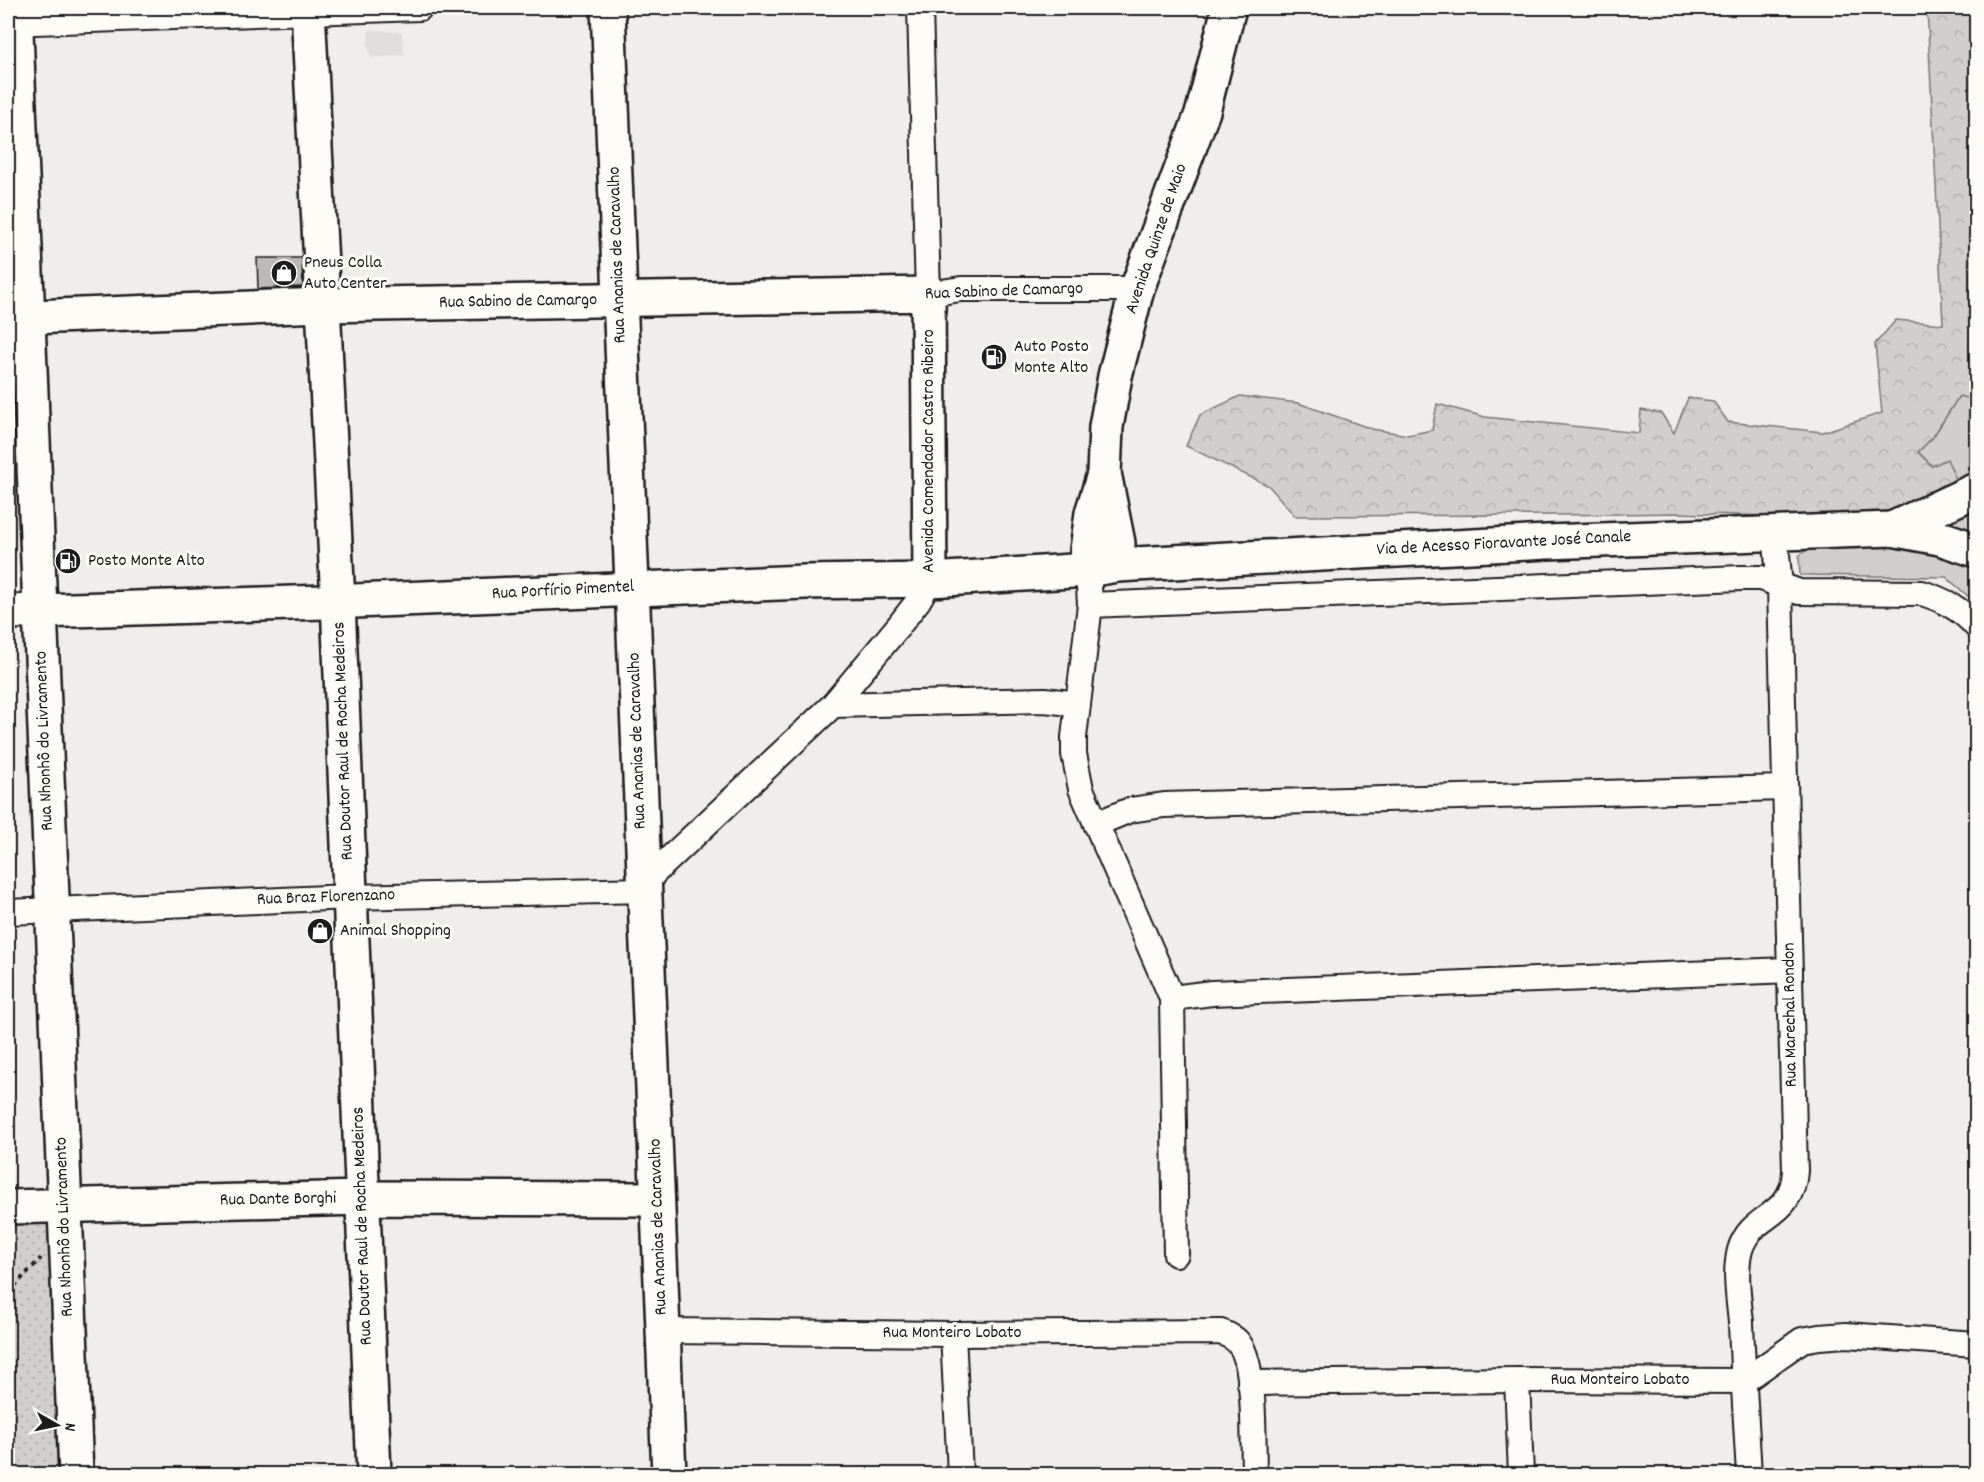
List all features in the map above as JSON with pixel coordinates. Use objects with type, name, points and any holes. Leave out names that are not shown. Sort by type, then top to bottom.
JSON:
[{"type":"street","points":[[13,18],[420,8]]},
{"type":"street","name":"Rua Ananias de Caravalho","points":[[608,8],[669,1474]]},
{"type":"street","name":"Avenida Comendador Castro Ribeiro","points":[[645,890],[652,875],[833,705],[918,601],[930,580],[928,294],[920,8]]},
{"type":"street","name":"Avenida Quinze de Maio","points":[[1102,567],[1116,534],[1104,474],[1106,427],[1114,376],[1137,289],[1203,111],[1229,8]]},
{"type":"street","name":"Rua Doutor Raul de Rocha Medeiros","points":[[308,10],[338,602],[374,1474]]},
{"type":"street","name":"Rua Nhonhô do Livramento","points":[[13,18],[18,318],[40,610],[76,1474]]},
{"type":"street","name":"Rua Sabino de Camargo","points":[[18,318],[322,305],[928,294],[961,289],[1137,289]]},
{"type":"street","points":[[1892,529],[1977,490]]},
{"type":"street","points":[[1892,529],[1940,538],[1977,550]]},
{"type":"street","name":"Via de Acesso Fioravante José Canale","points":[[1102,567],[1524,543],[1892,529]]},
{"type":"street","name":"Rua Marechal Rondon","points":[[1749,1474],[1739,1254],[1742,1244],[1753,1228],[1783,1205],[1794,1179],[1780,586],[1775,534]]},
{"type":"street","points":[[1102,567],[1090,605],[1074,737],[1077,771],[1081,789],[1172,998],[1176,1254]]},
{"type":"street","name":"Rua Porfírio Pimentel","points":[[8,612],[338,602],[632,588],[930,580],[1102,567]]},
{"type":"street","points":[[1090,605],[1761,578],[1799,592],[1922,593],[1954,606],[1977,626]]},
{"type":"street","points":[[833,705],[1045,700],[1078,704]]},
{"type":"street","points":[[1096,824],[1130,810],[1164,805],[1785,788]]},
{"type":"street","name":"Rua Braz Florenzano","points":[[8,912],[350,897],[645,890]]},
{"type":"street","points":[[1172,998],[1212,993],[1790,970]]},
{"type":"street","name":"Rua Dante Borghi","points":[[8,1207],[65,1218],[362,1198],[657,1199]]},
{"type":"street","name":"Rua Monteiro Lobato","points":[[663,1331],[953,1334],[1211,1331],[1230,1336],[1238,1342],[1246,1359],[1250,1383],[1517,1380],[1744,1381]]},
{"type":"street","points":[[953,1334],[960,1474]]},
{"type":"street","points":[[1744,1381],[1790,1347],[1802,1340],[1819,1337],[1846,1335],[1977,1344]]},
{"type":"street","points":[[1517,1380],[1521,1474]]},
{"type":"street","points":[[1250,1383],[1254,1474]]},
{"type":"path","points":[[8,1293],[65,1218]]},
{"type":"shaded area","points":[[369,30],[402,32],[404,55],[371,58],[368,49]]},
{"type":"green space","points":[[1927,8],[1976,8],[1976,400],[1959,396],[1933,437],[1918,452],[1932,466],[1947,459],[1960,488],[1929,504],[1867,519],[1676,513],[1295,516],[1269,486],[1186,446],[1200,415],[1240,396],[1298,403],[1372,429],[1408,435],[1432,430],[1437,404],[1485,417],[1639,433],[1641,410],[1661,413],[1674,433],[1688,398],[1713,401],[1728,422],[1823,432],[1882,413],[1875,344],[1896,320],[1943,324]]},
{"type":"green space","points":[[1959,396],[1976,400],[1976,477],[1960,488],[1918,452],[1933,437]]},
{"type":"green space","points":[[1976,501],[1976,538],[1932,526]]},
{"type":"green space","points":[[1895,540],[1976,562],[1976,603],[1946,577],[1800,575],[1799,556],[1810,547]]},
{"type":"green space","points":[[51,1223],[58,1474],[8,1474],[8,1225]]},
{"type":"building","name":"Pneus Colla Auto Center","points":[[257,258],[302,258],[303,287],[258,289]]},
{"type":"place","name":"Pneus Colla Auto Center","points":[[284,273]]},
{"type":"place","name":"Auto Posto Monte Alto","points":[[994,357]]},
{"type":"place","name":"Posto Monte Alto","points":[[68,561]]},
{"type":"place","name":"Animal Shopping","points":[[320,931]]}]
